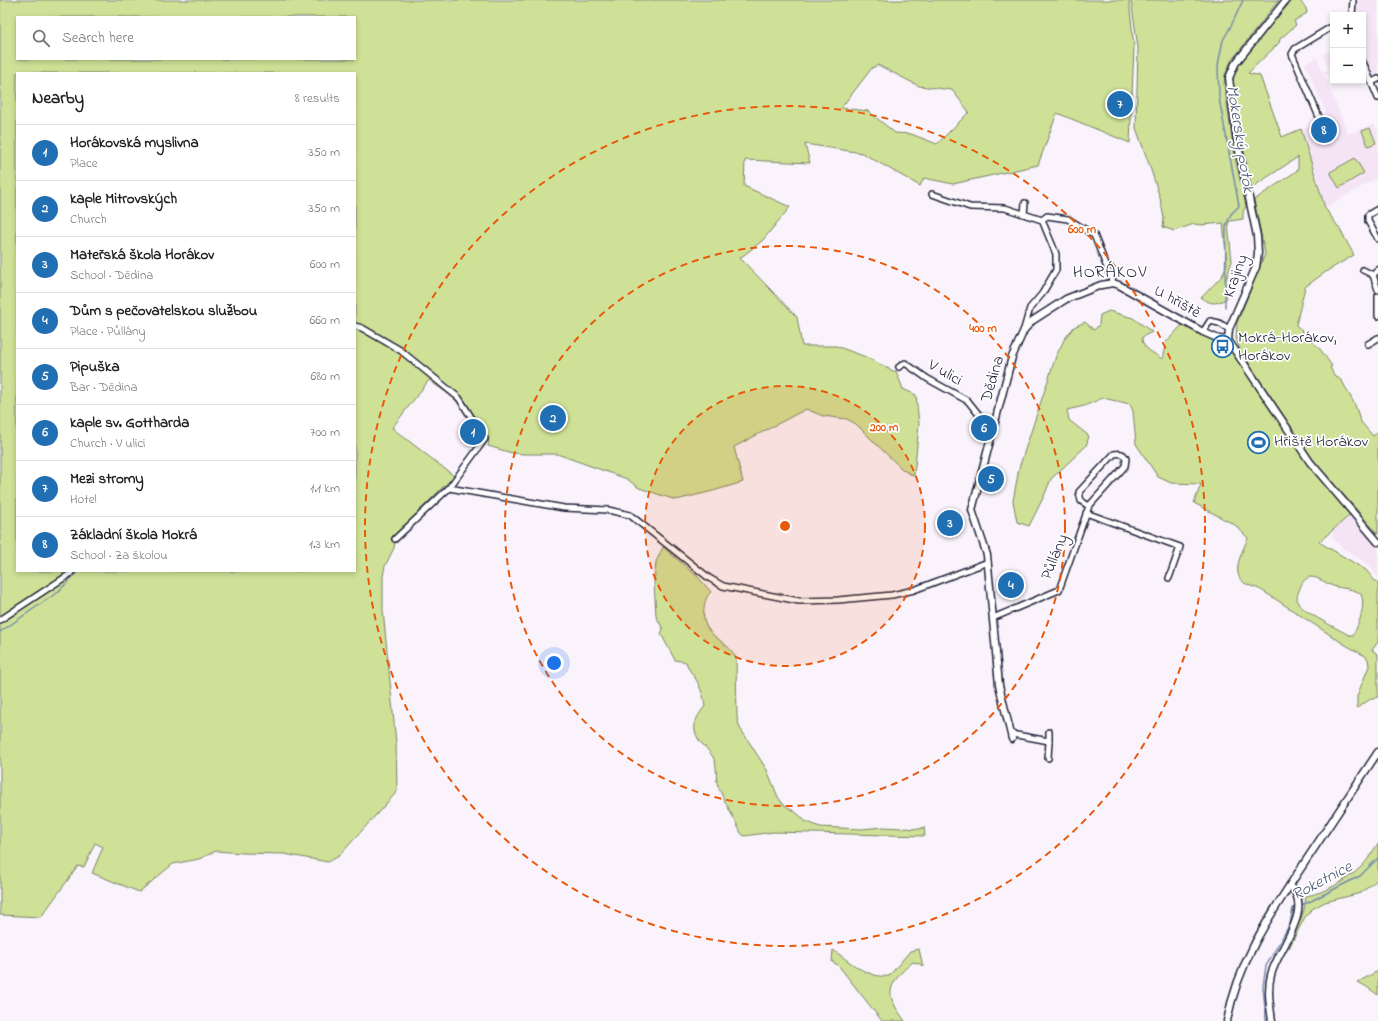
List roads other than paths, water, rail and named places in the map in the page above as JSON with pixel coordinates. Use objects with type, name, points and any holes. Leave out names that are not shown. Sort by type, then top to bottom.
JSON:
[{"type":"street","name":"Krajiny","points":[[1228,340],[1229,329],[1256,267],[1258,246],[1237,141],[1229,78],[1235,64],[1286,0]]},
{"type":"street","points":[[1352,0],[1352,12]]},
{"type":"street","points":[[1319,117],[1292,54],[1295,49],[1330,28]]},
{"type":"street","points":[[1366,69],[1378,98]]},
{"type":"street","points":[[1372,82],[1378,79]]},
{"type":"street","points":[[932,194],[970,207],[1005,208],[1042,220],[1056,254],[1056,270],[1042,294],[1030,308],[1024,330]]},
{"type":"street","points":[[1024,214],[1026,203]]},
{"type":"street","points":[[1378,209],[1368,215],[1368,221],[1378,239]]},
{"type":"street","points":[[1042,220],[1047,216],[1068,219],[1094,235],[1113,283]]},
{"type":"street","points":[[1363,270],[1373,274]]},
{"type":"street","points":[[1373,274],[1378,270]]},
{"type":"street","points":[[1373,274],[1378,290]]},
{"type":"street","name":"U hřiště","points":[[1113,283],[1203,332],[1218,339],[1228,340]]},
{"type":"street","name":"Dědina","points":[[988,562],[972,510],[1012,357],[1024,330],[1032,321],[1066,299],[1101,285],[1113,283]]},
{"type":"street","points":[[1378,296],[1378,316]]},
{"type":"street","name":"U hřiště","points":[[1203,332],[1210,321],[1219,323],[1229,329]]},
{"type":"street","points":[[356,326],[362,328],[400,350],[460,398],[485,439],[448,488],[395,539]]},
{"type":"street","points":[[1368,344],[1378,338]]},
{"type":"street","points":[[1228,340],[1310,462],[1378,542]]},
{"type":"street","name":"V ulici","points":[[899,366],[905,363],[928,379],[968,401],[984,421],[994,425]]},
{"type":"street","name":"Půllány","points":[[993,618],[1059,590],[1089,506],[1125,466],[1127,462],[1125,456],[1120,453],[1114,454],[1079,492],[1081,501],[1089,506]]},
{"type":"street","points":[[448,488],[564,508],[608,510],[630,515],[709,578],[723,586],[799,601],[838,600],[892,595],[914,590],[988,562],[999,685],[1012,737],[1049,741]]},
{"type":"street","points":[[1086,513],[1180,547],[1169,578]]},
{"type":"street","points":[[0,620],[71,572]]},
{"type":"street","points":[[1048,758],[1049,732]]},
{"type":"street","points":[[1227,1021],[1237,982],[1248,956],[1267,921],[1378,752]]},
{"type":"street","points":[[1272,1021],[1269,990],[1271,975],[1275,964],[1293,930],[1297,918],[1298,909],[1296,892],[1290,885]]},
{"type":"waterway","name":"Mokerský potok","points":[[1225,307],[1226,225],[1231,214],[1239,206],[1219,98],[1218,65],[1223,40],[1243,0]]},
{"type":"waterway","points":[[0,632],[58,592],[77,572]]},
{"type":"waterway","name":"Roketnice","points":[[1300,905],[1307,903],[1360,876],[1378,858]]},
{"type":"waterway","name":"Roketnice","points":[[1266,1021],[1263,986],[1266,966],[1290,924],[1293,908],[1297,905]]},
{"type":"place","name":"Mezi stromy","points":[[1120,104]]},
{"type":"place","name":"Základní škola Mokrá","points":[[1324,130]]},
{"type":"place","name":"Mokrá-Horákov, Horákov","points":[[1223,347]]},
{"type":"place","name":"kaple Mitrovských","points":[[553,418]]},
{"type":"place","name":"kaple sv. Gottharda","points":[[984,428]]},
{"type":"place","name":"Horákovská myslivna","points":[[473,432]]},
{"type":"place","name":"Hřiště Horákov","points":[[1258,442]]},
{"type":"place","name":"Pipuška","points":[[991,479]]},
{"type":"place","name":"Mateřská škola Horákov","points":[[950,523]]},
{"type":"place","name":"Dům s pečovatelskou službou","points":[[1011,585]]},
{"type":"district","name":"HORÁKOV","points":[[1110,272]]}]
